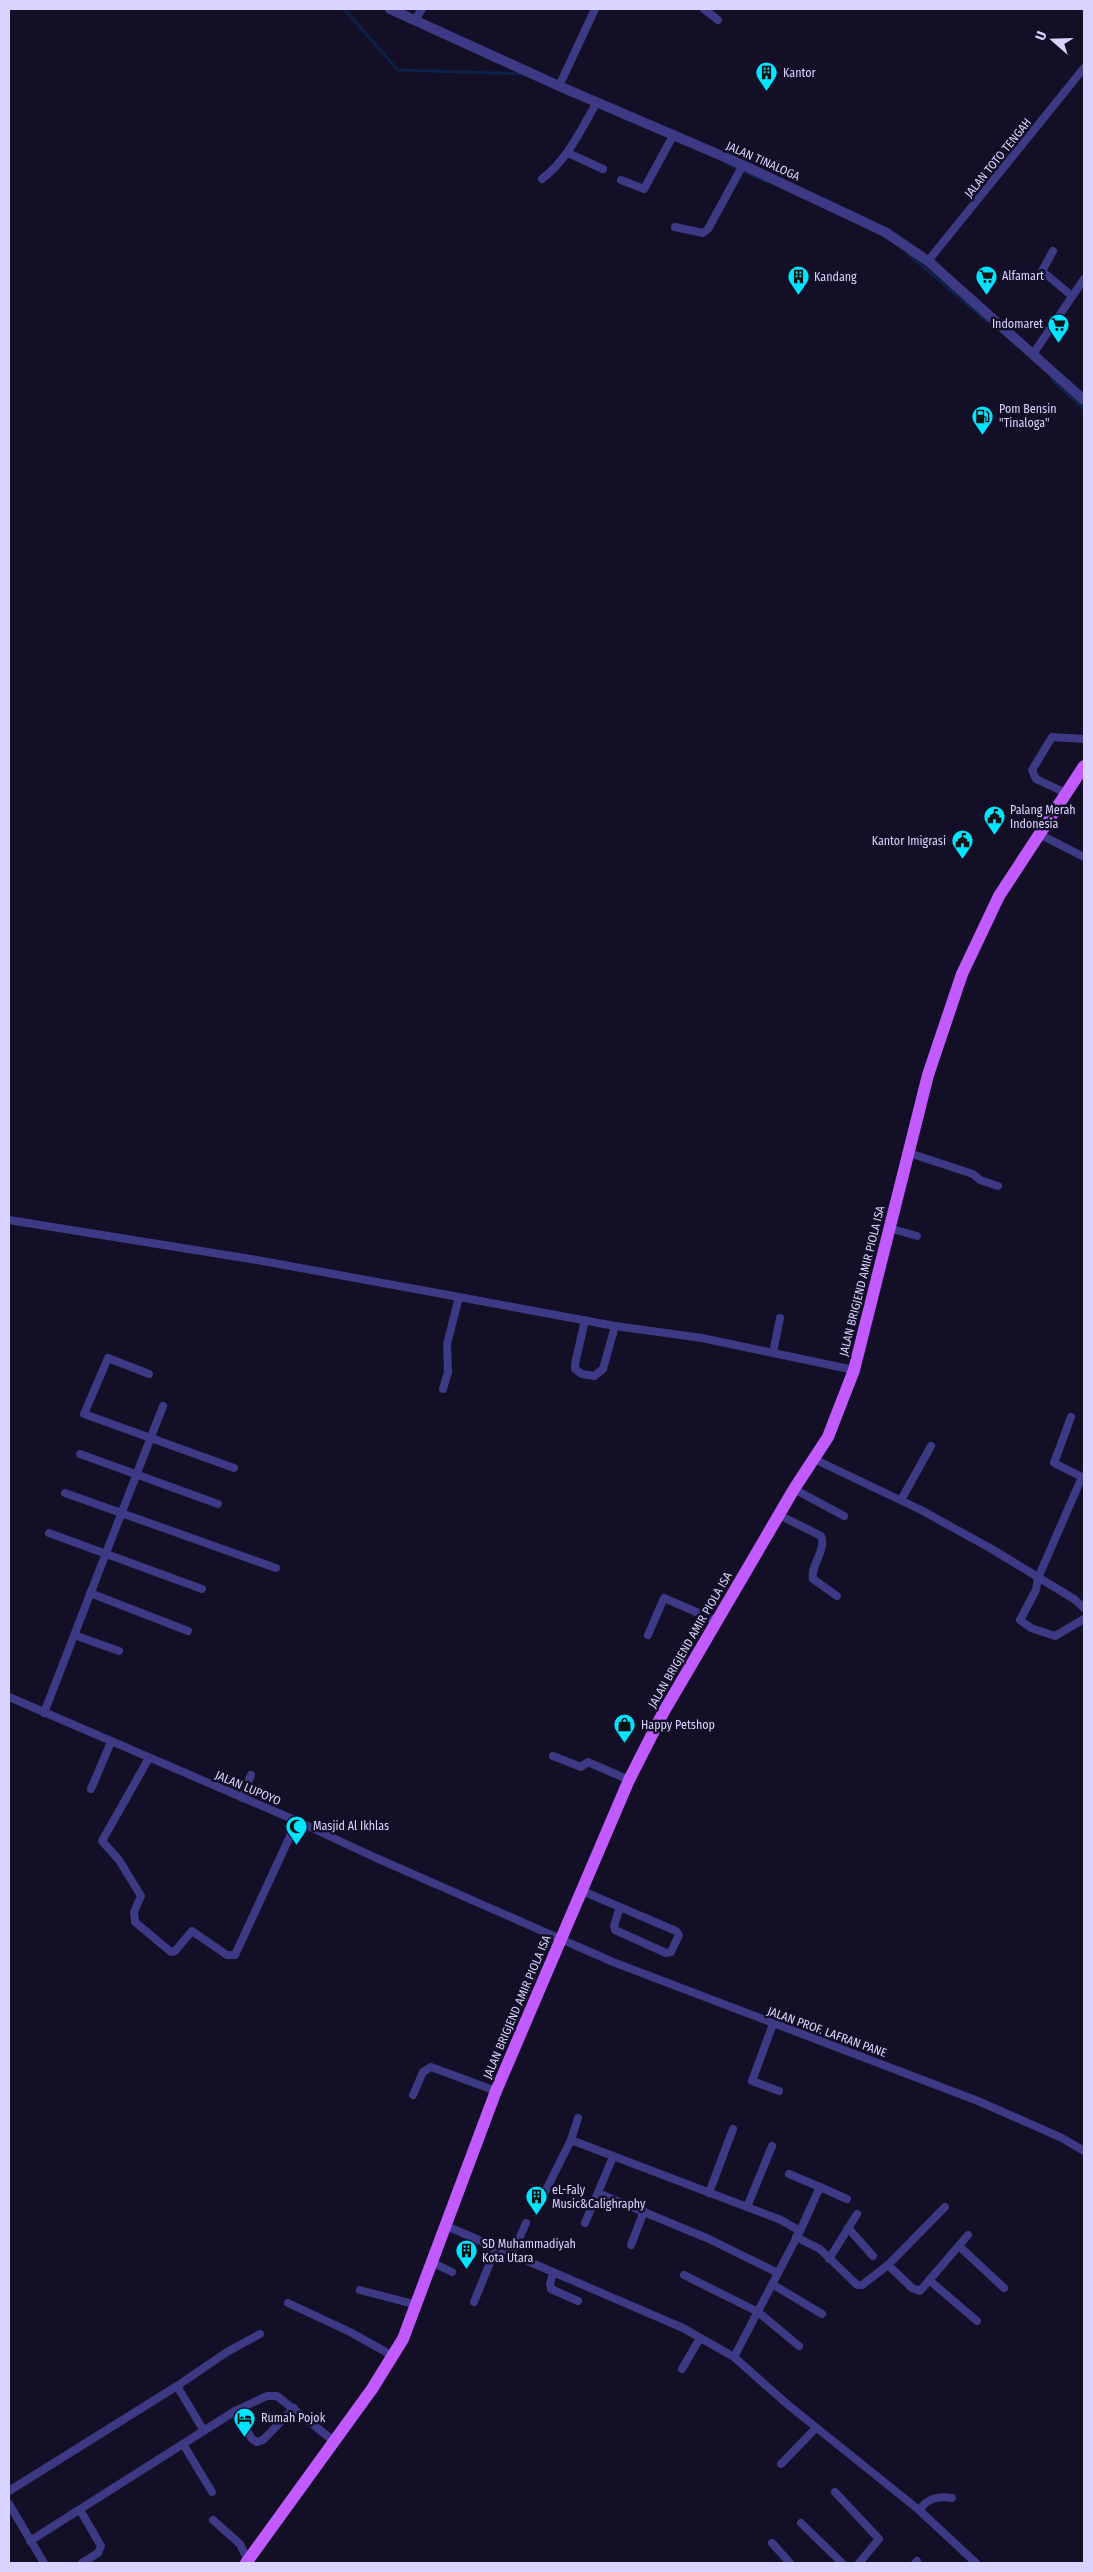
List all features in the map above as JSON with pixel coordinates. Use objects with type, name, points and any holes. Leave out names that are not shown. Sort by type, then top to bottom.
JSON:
[{"type":"main road","name":"JALAN BRIGJEND AMIR PIOLA ISA","points":[[247,2562],[335,2442],[393,2356],[417,2305],[444,2225],[496,2091],[580,1890],[629,1780],[663,1713],[834,1424],[854,1370],[928,1075],[962,974],[990,910],[1084,766]]},
{"type":"street","name":"JALAN TINALOGA","points":[[390,9],[559,86],[674,134],[865,221],[928,261],[1084,400]]},
{"type":"street","points":[[415,20],[422,9]]},
{"type":"street","points":[[559,86],[595,9]]},
{"type":"street","points":[[704,9],[718,20]]},
{"type":"street","name":"JALAN TOTO TENGAH","points":[[928,261],[1084,68]]},
{"type":"street","points":[[542,179],[558,166],[568,153],[596,102]]},
{"type":"street","points":[[621,180],[644,189],[674,134]]},
{"type":"street","points":[[568,153],[602,169]]},
{"type":"street","points":[[675,227],[703,233],[708,229],[743,165]]},
{"type":"street","points":[[1053,251],[1042,271],[1072,296]]},
{"type":"street","points":[[1033,354],[1084,278]]},
{"type":"street","points":[[1066,793],[1036,778],[1032,770],[1052,737],[1084,739]]},
{"type":"street","points":[[1039,834],[1084,857]]},
{"type":"street","points":[[909,1153],[974,1174],[980,1180],[998,1186]]},
{"type":"street","points":[[9,1220],[258,1260],[615,1326],[702,1338],[854,1370]]},
{"type":"street","points":[[889,1228],[917,1236]]},
{"type":"street","points":[[443,1389],[448,1372],[448,1337],[459,1297]]},
{"type":"street","points":[[772,1353],[780,1318]]},
{"type":"street","points":[[585,1320],[575,1364],[575,1368],[582,1374],[594,1376],[603,1370],[615,1326]]},
{"type":"street","points":[[149,1374],[108,1358],[84,1414],[234,1468]]},
{"type":"street","points":[[44,1712],[163,1406]]},
{"type":"street","points":[[1070,1417],[1054,1463],[1082,1477],[1038,1578],[1036,1590],[1020,1617],[1021,1622],[1055,1636],[1084,1619]]},
{"type":"street","points":[[901,1500],[931,1446]]},
{"type":"street","points":[[80,1454],[218,1504]]},
{"type":"street","points":[[814,1459],[901,1500],[990,1548],[1074,1599],[1084,1608]]},
{"type":"street","points":[[794,1489],[844,1516]]},
{"type":"street","points":[[65,1493],[276,1568]]},
{"type":"street","points":[[779,1516],[821,1536],[822,1545],[815,1564],[813,1579],[837,1596]]},
{"type":"street","points":[[49,1533],[202,1589]]},
{"type":"street","points":[[90,1593],[188,1631]]},
{"type":"street","points":[[648,1635],[664,1598],[717,1621]]},
{"type":"street","points":[[74,1635],[118,1651]]},
{"type":"street","name":"JALAN LUPOYO","points":[[9,1697],[297,1821],[560,1940]]},
{"type":"street","points":[[91,1789],[111,1742]]},
{"type":"street","points":[[553,1756],[581,1767],[588,1762],[629,1780]]},
{"type":"street","points":[[149,1758],[102,1841],[119,1860],[141,1896],[134,1912],[135,1922],[171,1952],[174,1952],[192,1931],[227,1955],[232,1956],[238,1953],[261,1897],[297,1821]]},
{"type":"street","points":[[242,1798],[251,1775]]},
{"type":"street","points":[[580,1890],[620,1907],[678,1932],[671,1952],[666,1953],[615,1930],[614,1926],[620,1907]]},
{"type":"street","name":"JALAN PROF. LAFRAN PANE","points":[[560,1940],[773,2024],[978,2101],[1062,2138],[1084,2152]]},
{"type":"street","points":[[773,2024],[752,2082],[779,2091]]},
{"type":"street","points":[[413,2095],[423,2072],[431,2067],[496,2091]]},
{"type":"street","points":[[538,2206],[571,2140],[578,2118]]},
{"type":"street","points":[[709,2193],[734,2129]]},
{"type":"street","points":[[571,2140],[781,2220],[820,2249],[857,2285],[867,2282],[888,2265],[945,2207]]},
{"type":"street","points":[[747,2207],[772,2146]]},
{"type":"street","points":[[585,2223],[614,2156]]},
{"type":"street","points":[[789,2174],[848,2200]]},
{"type":"street","points":[[734,2357],[798,2234],[820,2187]]},
{"type":"street","points":[[598,2193],[734,2250],[778,2273]]},
{"type":"street","points":[[631,2245],[644,2211]]},
{"type":"street","points":[[829,2258],[857,2214]]},
{"type":"street","points":[[512,2255],[526,2223]]},
{"type":"street","points":[[444,2225],[700,2338],[734,2357],[816,2428],[918,2510],[976,2563]]},
{"type":"street","points":[[848,2228],[873,2256]]},
{"type":"street","points":[[888,2265],[918,2291],[930,2280],[968,2235]]},
{"type":"street","points":[[959,2246],[1004,2288]]},
{"type":"street","points":[[474,2302],[496,2248]]},
{"type":"street","points":[[431,2262],[452,2272]]},
{"type":"street","points":[[553,2273],[550,2284],[551,2289],[578,2301]]},
{"type":"street","points":[[684,2275],[758,2312],[799,2346]]},
{"type":"street","points":[[930,2280],[977,2321]]},
{"type":"street","points":[[772,2284],[822,2314]]},
{"type":"street","points":[[360,2290],[417,2305]]},
{"type":"street","points":[[288,2303],[350,2332],[393,2356]]},
{"type":"street","points":[[9,2491],[177,2386],[227,2352],[260,2334]]},
{"type":"street","points":[[682,2369],[700,2338]]},
{"type":"street","points":[[177,2386],[204,2431]]},
{"type":"street","points":[[30,2541],[235,2411],[272,2395],[294,2408],[335,2442]]},
{"type":"street","points":[[235,2411],[252,2439],[256,2442],[263,2440],[294,2408]]},
{"type":"street","points":[[781,2464],[816,2428]]},
{"type":"street","points":[[184,2444],[212,2492]]},
{"type":"street","points":[[836,2492],[879,2540],[859,2563]]},
{"type":"street","points":[[918,2510],[927,2502],[936,2498],[952,2498]]},
{"type":"street","points":[[9,2504],[44,2563]]},
{"type":"street","points":[[80,2510],[101,2546],[98,2553],[82,2563]]},
{"type":"street","points":[[213,2520],[240,2544],[247,2562]]},
{"type":"street","points":[[801,2523],[842,2563]]},
{"type":"street","points":[[772,2543],[790,2563]]},
{"type":"waterway","points":[[344,9],[398,70],[523,74]]},
{"type":"waterway","points":[[727,164],[767,182]]},
{"type":"waterway","points":[[908,254],[987,321]]},
{"type":"waterway","points":[[1052,380],[1084,409]]},
{"type":"place","name":"Kantor","points":[[767,92]]},
{"type":"place","name":"Alfamart","points":[[986,295]]},
{"type":"place","name":"Kandang","points":[[798,296]]},
{"type":"place","name":"Indomaret","points":[[1059,343]]},
{"type":"place","name":"Pom Bensin \"Tinaloga\"","points":[[983,435]]},
{"type":"place","name":"Palang Merah Indonesia","points":[[994,836]]},
{"type":"place","name":"Kantor Imigrasi","points":[[962,860]]},
{"type":"place","name":"Happy Petshop","points":[[625,1744]]},
{"type":"place","name":"Masjid Al Ikhlas","points":[[297,1845]]},
{"type":"place","name":"eL-Faly Music&Calighraphy","points":[[536,2216]]},
{"type":"place","name":"SD Muhammadiyah Kota Utara","points":[[466,2270]]},
{"type":"place","name":"Rumah Pojok","points":[[245,2437]]}]
